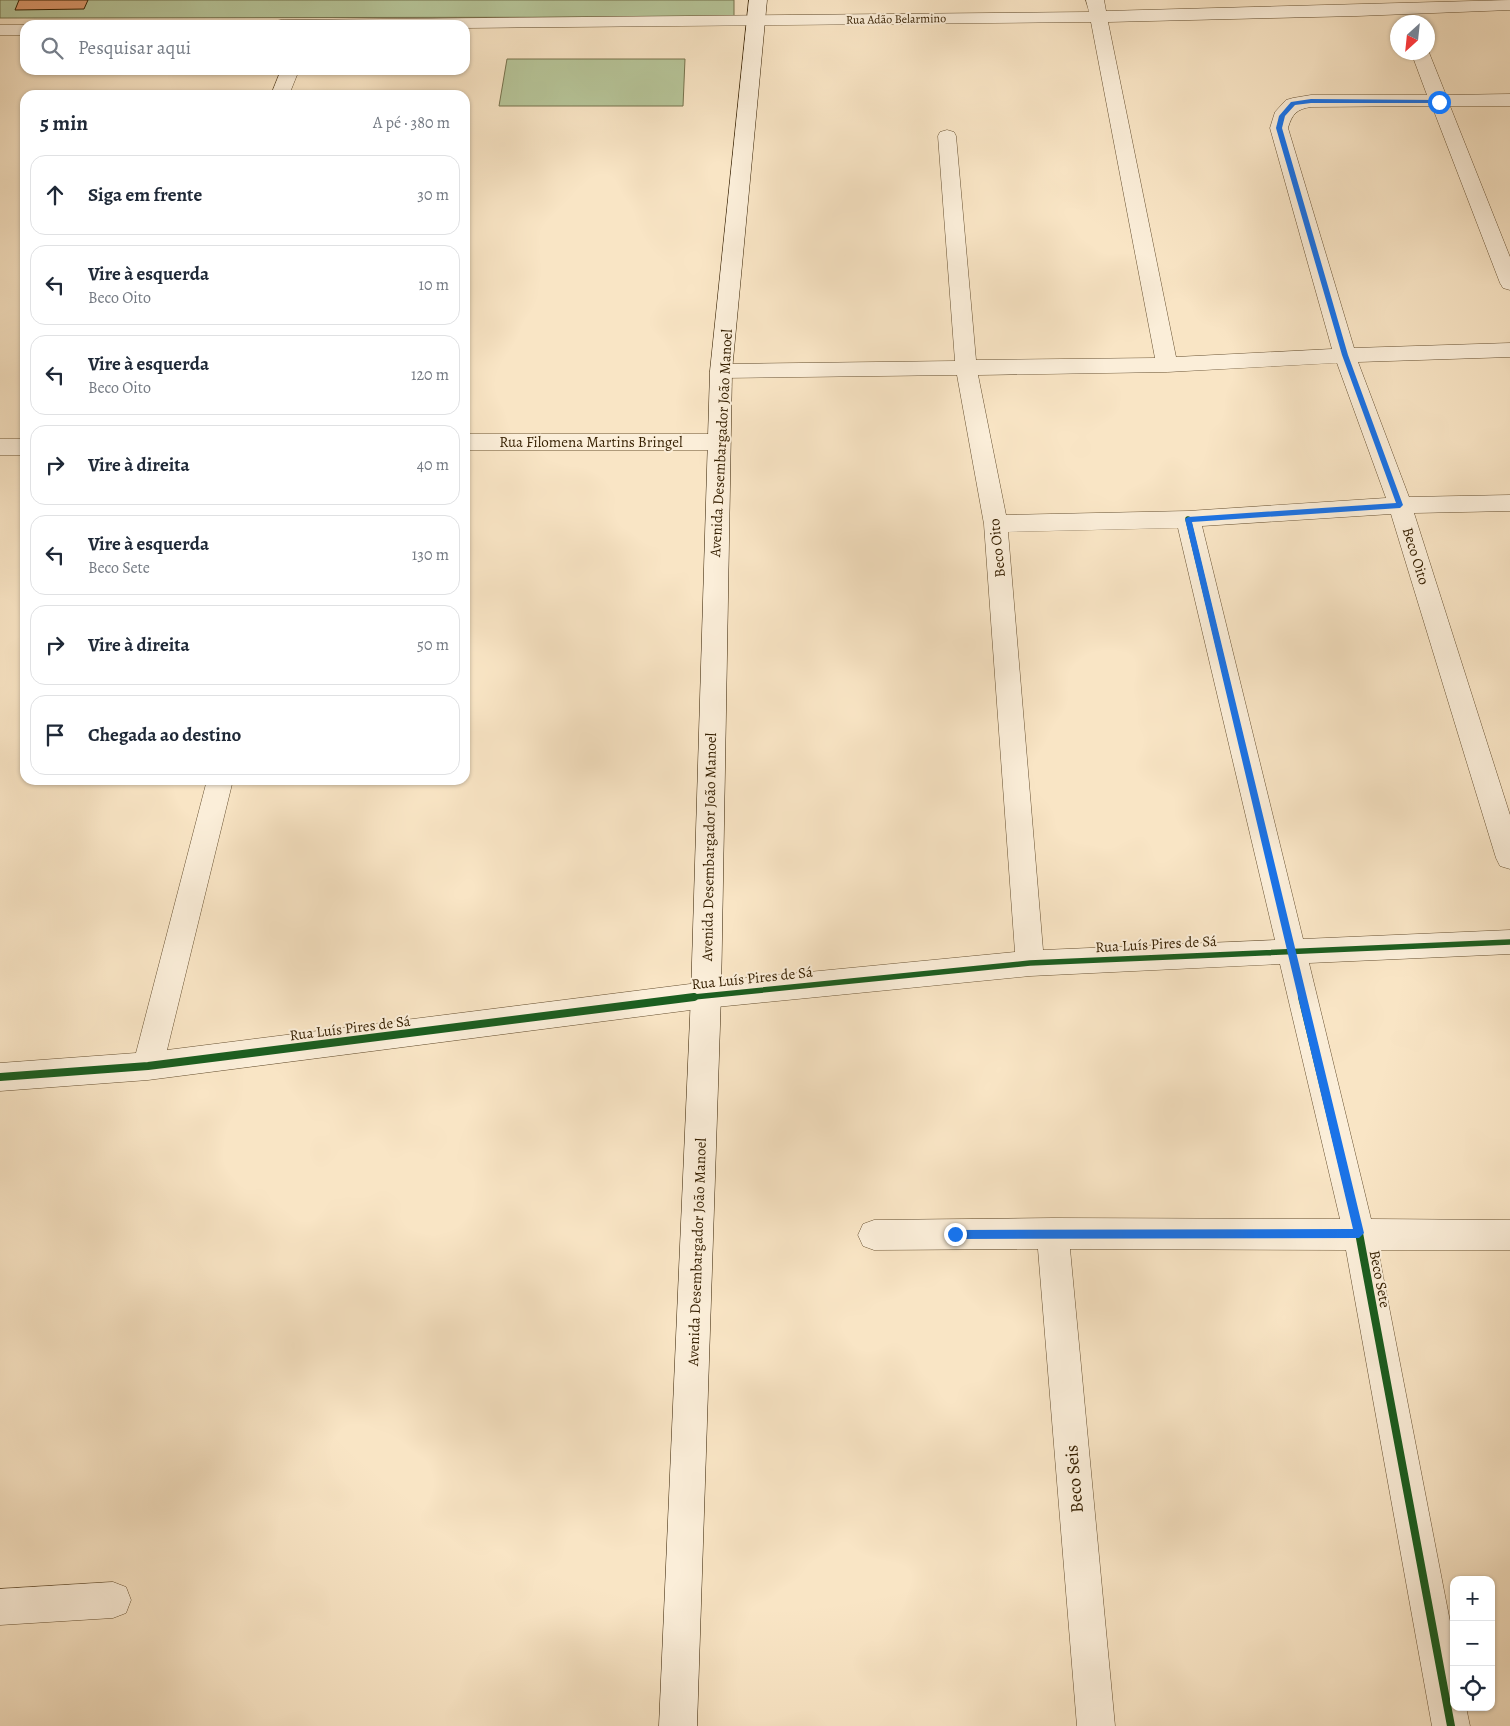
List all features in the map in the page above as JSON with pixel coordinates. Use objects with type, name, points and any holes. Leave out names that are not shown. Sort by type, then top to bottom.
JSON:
[{"type":"street","points":[[940,0],[941,19]]},
{"type":"street","name":"Rua Adão Belarmino","points":[[1407,15],[1426,5],[1510,5]]},
{"type":"street","name":"Rua Adão Belarmino","points":[[458,20],[757,10],[941,19],[1096,8],[1232,7],[1390,15]]},
{"type":"street","points":[[1096,8],[1167,365]]},
{"type":"street","name":"Avenida Desembargador João Manoel","points":[[678,1726],[706,995],[718,442],[722,371],[757,10]]},
{"type":"street","points":[[0,30],[20,30]]},
{"type":"street","points":[[1423,60],[1510,283]]},
{"type":"street","points":[[282,90],[288,75]]},
{"type":"street","points":[[1439,102],[1510,100]]},
{"type":"street","name":"Beco Oito","points":[[1439,102],[1311,101],[1293,104],[1282,116],[1279,128],[1345,355],[1400,505],[1510,858]]},
{"type":"street","name":"Beco Oito","points":[[947,136],[966,368],[996,524],[1030,963]]},
{"type":"street","points":[[722,371],[1167,365],[1345,355],[1510,350]]},
{"type":"street","name":"Rua Filomena Martins Bringel","points":[[470,442],[718,442]]},
{"type":"street","points":[[0,447],[20,447]]},
{"type":"street","points":[[996,524],[1188,519],[1400,505],[1510,503]]},
{"type":"street","name":"Beco Sete","points":[[1188,519],[1359,1233],[1451,1726]]},
{"type":"street","points":[[148,1066],[219,785]]},
{"type":"street","name":"Rua Luís Pires de Sá","points":[[0,1077],[148,1066],[706,995],[1030,963],[1290,950],[1510,942]]},
{"type":"street","name":"Beco Seis","points":[[1053,1233],[1096,1726]]},
{"type":"street","points":[[874,1235],[1359,1233],[1510,1235]]},
{"type":"street","points":[[0,1607],[113,1600]]},
{"type":"green space","points":[[0,0],[734,0],[734,17],[0,18]]},
{"type":"green space","points":[[507,59],[685,59],[683,106],[499,106]]},
{"type":"building","points":[[19,0],[88,0],[84,9],[15,10]]},
{"type":"cycle path","points":[[1188,519],[1359,1233],[1451,1726]]},
{"type":"cycle path","points":[[0,1077],[148,1066],[706,995],[1030,963],[1510,942]]},
{"type":"route","points":[[955,1234],[1359,1233],[1188,519],[1400,505],[1345,355],[1279,128],[1282,116],[1293,104],[1311,101],[1439,102]]}]
